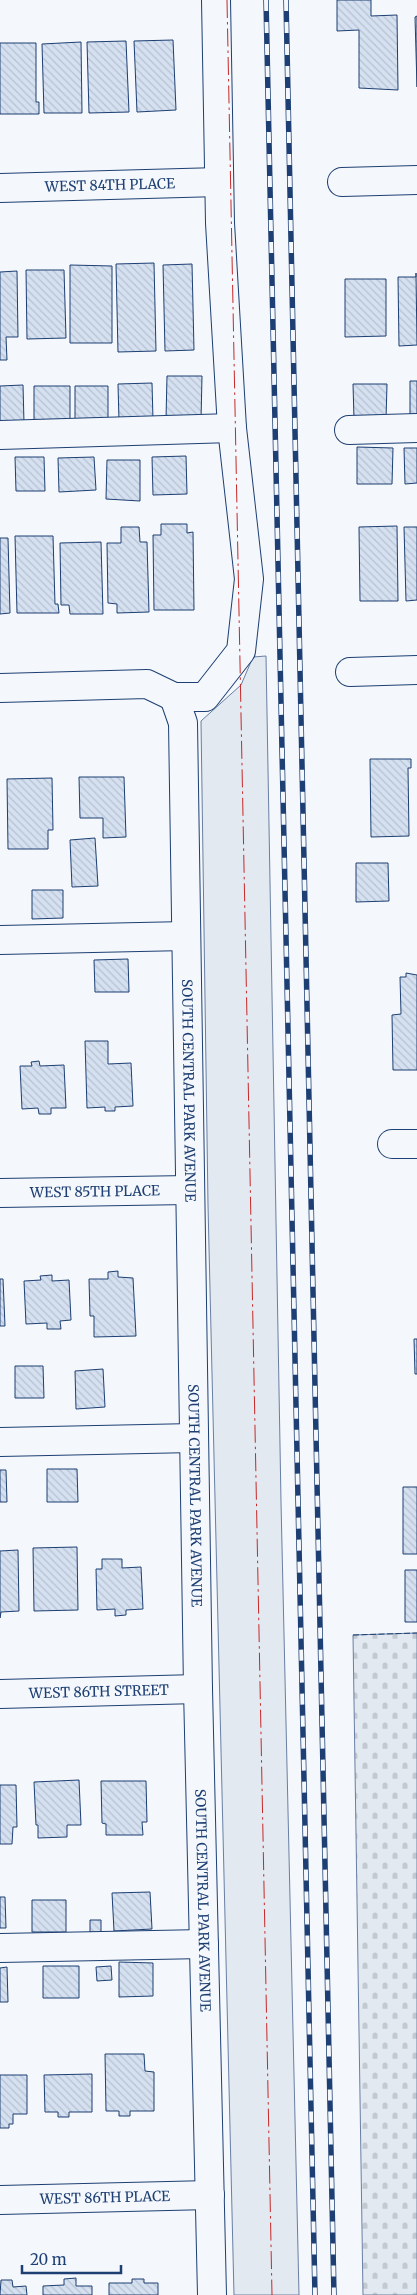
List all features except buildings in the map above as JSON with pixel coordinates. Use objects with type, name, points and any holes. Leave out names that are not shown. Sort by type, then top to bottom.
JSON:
[{"type":"street","points":[[0,688],[148,684],[174,697],[206,697],[241,650],[249,579],[232,428],[220,182],[216,0]]},
{"type":"street","points":[[342,182],[417,180]]},
{"type":"street","name":"WEST 84TH PLACE","points":[[0,188],[220,182]]},
{"type":"street","points":[[0,435],[232,428]]},
{"type":"street","points":[[349,430],[417,428]]},
{"type":"street","points":[[350,672],[417,670]]},
{"type":"street","name":"SOUTH CENTRAL PARK AVENUE","points":[[174,697],[183,723],[198,1689],[212,2295]]},
{"type":"street","points":[[0,940],[186,936]]},
{"type":"street","name":"WEST 85TH PLACE","points":[[0,1193],[190,1190]]},
{"type":"street","points":[[0,1442],[194,1438]]},
{"type":"street","name":"WEST 86TH STREET","points":[[0,1694],[198,1689]]},
{"type":"street","points":[[0,1948],[204,1944]]},
{"type":"street","name":"WEST 86TH PLACE","points":[[0,2200],[210,2196]]},
{"type":"green space","points":[[266,656],[281,1502],[299,2295],[234,2295],[208,1205],[201,721],[241,685],[253,657]]},
{"type":"green space","points":[[417,1633],[417,2295],[363,2295],[353,1635]]},
{"type":"railway","points":[[266,0],[315,2295]]},
{"type":"railway","points":[[286,0],[334,2295]]},
{"type":"fence","points":[[353,1635],[417,1633]]},
{"type":"power","points":[[227,0],[272,2295]]}]
